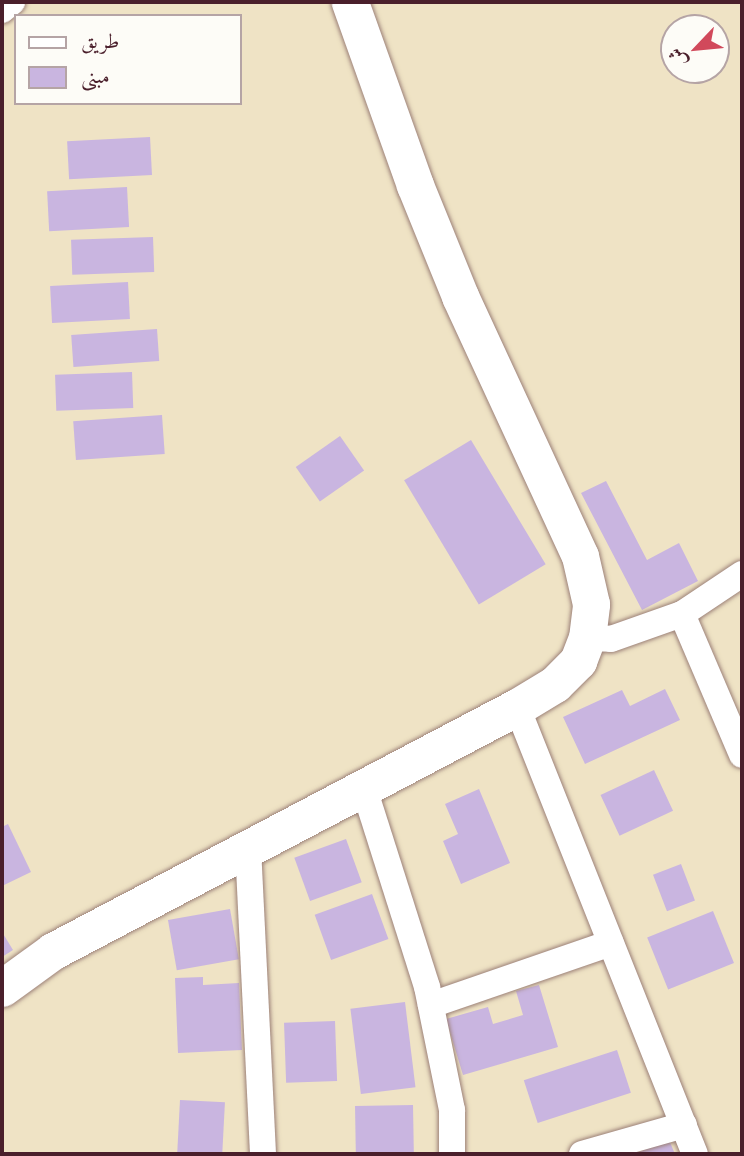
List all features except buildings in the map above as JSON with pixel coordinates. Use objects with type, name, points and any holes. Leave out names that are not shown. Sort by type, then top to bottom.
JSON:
[{"type":"main road","points":[[2,988],[53,951],[363,785],[517,707],[555,684],[578,662],[587,638],[591,604],[580,556],[460,296],[415,185],[357,4]]},
{"type":"street","points":[[2,9],[12,2]]},
{"type":"street","points":[[587,638],[611,639],[682,614],[742,574]]},
{"type":"street","points":[[682,614],[742,755]]},
{"type":"street","points":[[517,707],[695,1154]]},
{"type":"street","points":[[363,785],[431,1005],[452,1110],[452,1154]]},
{"type":"street","points":[[248,847],[263,1154]]},
{"type":"street","points":[[431,1005],[611,943]]},
{"type":"street","points":[[582,1154],[684,1125]]}]
